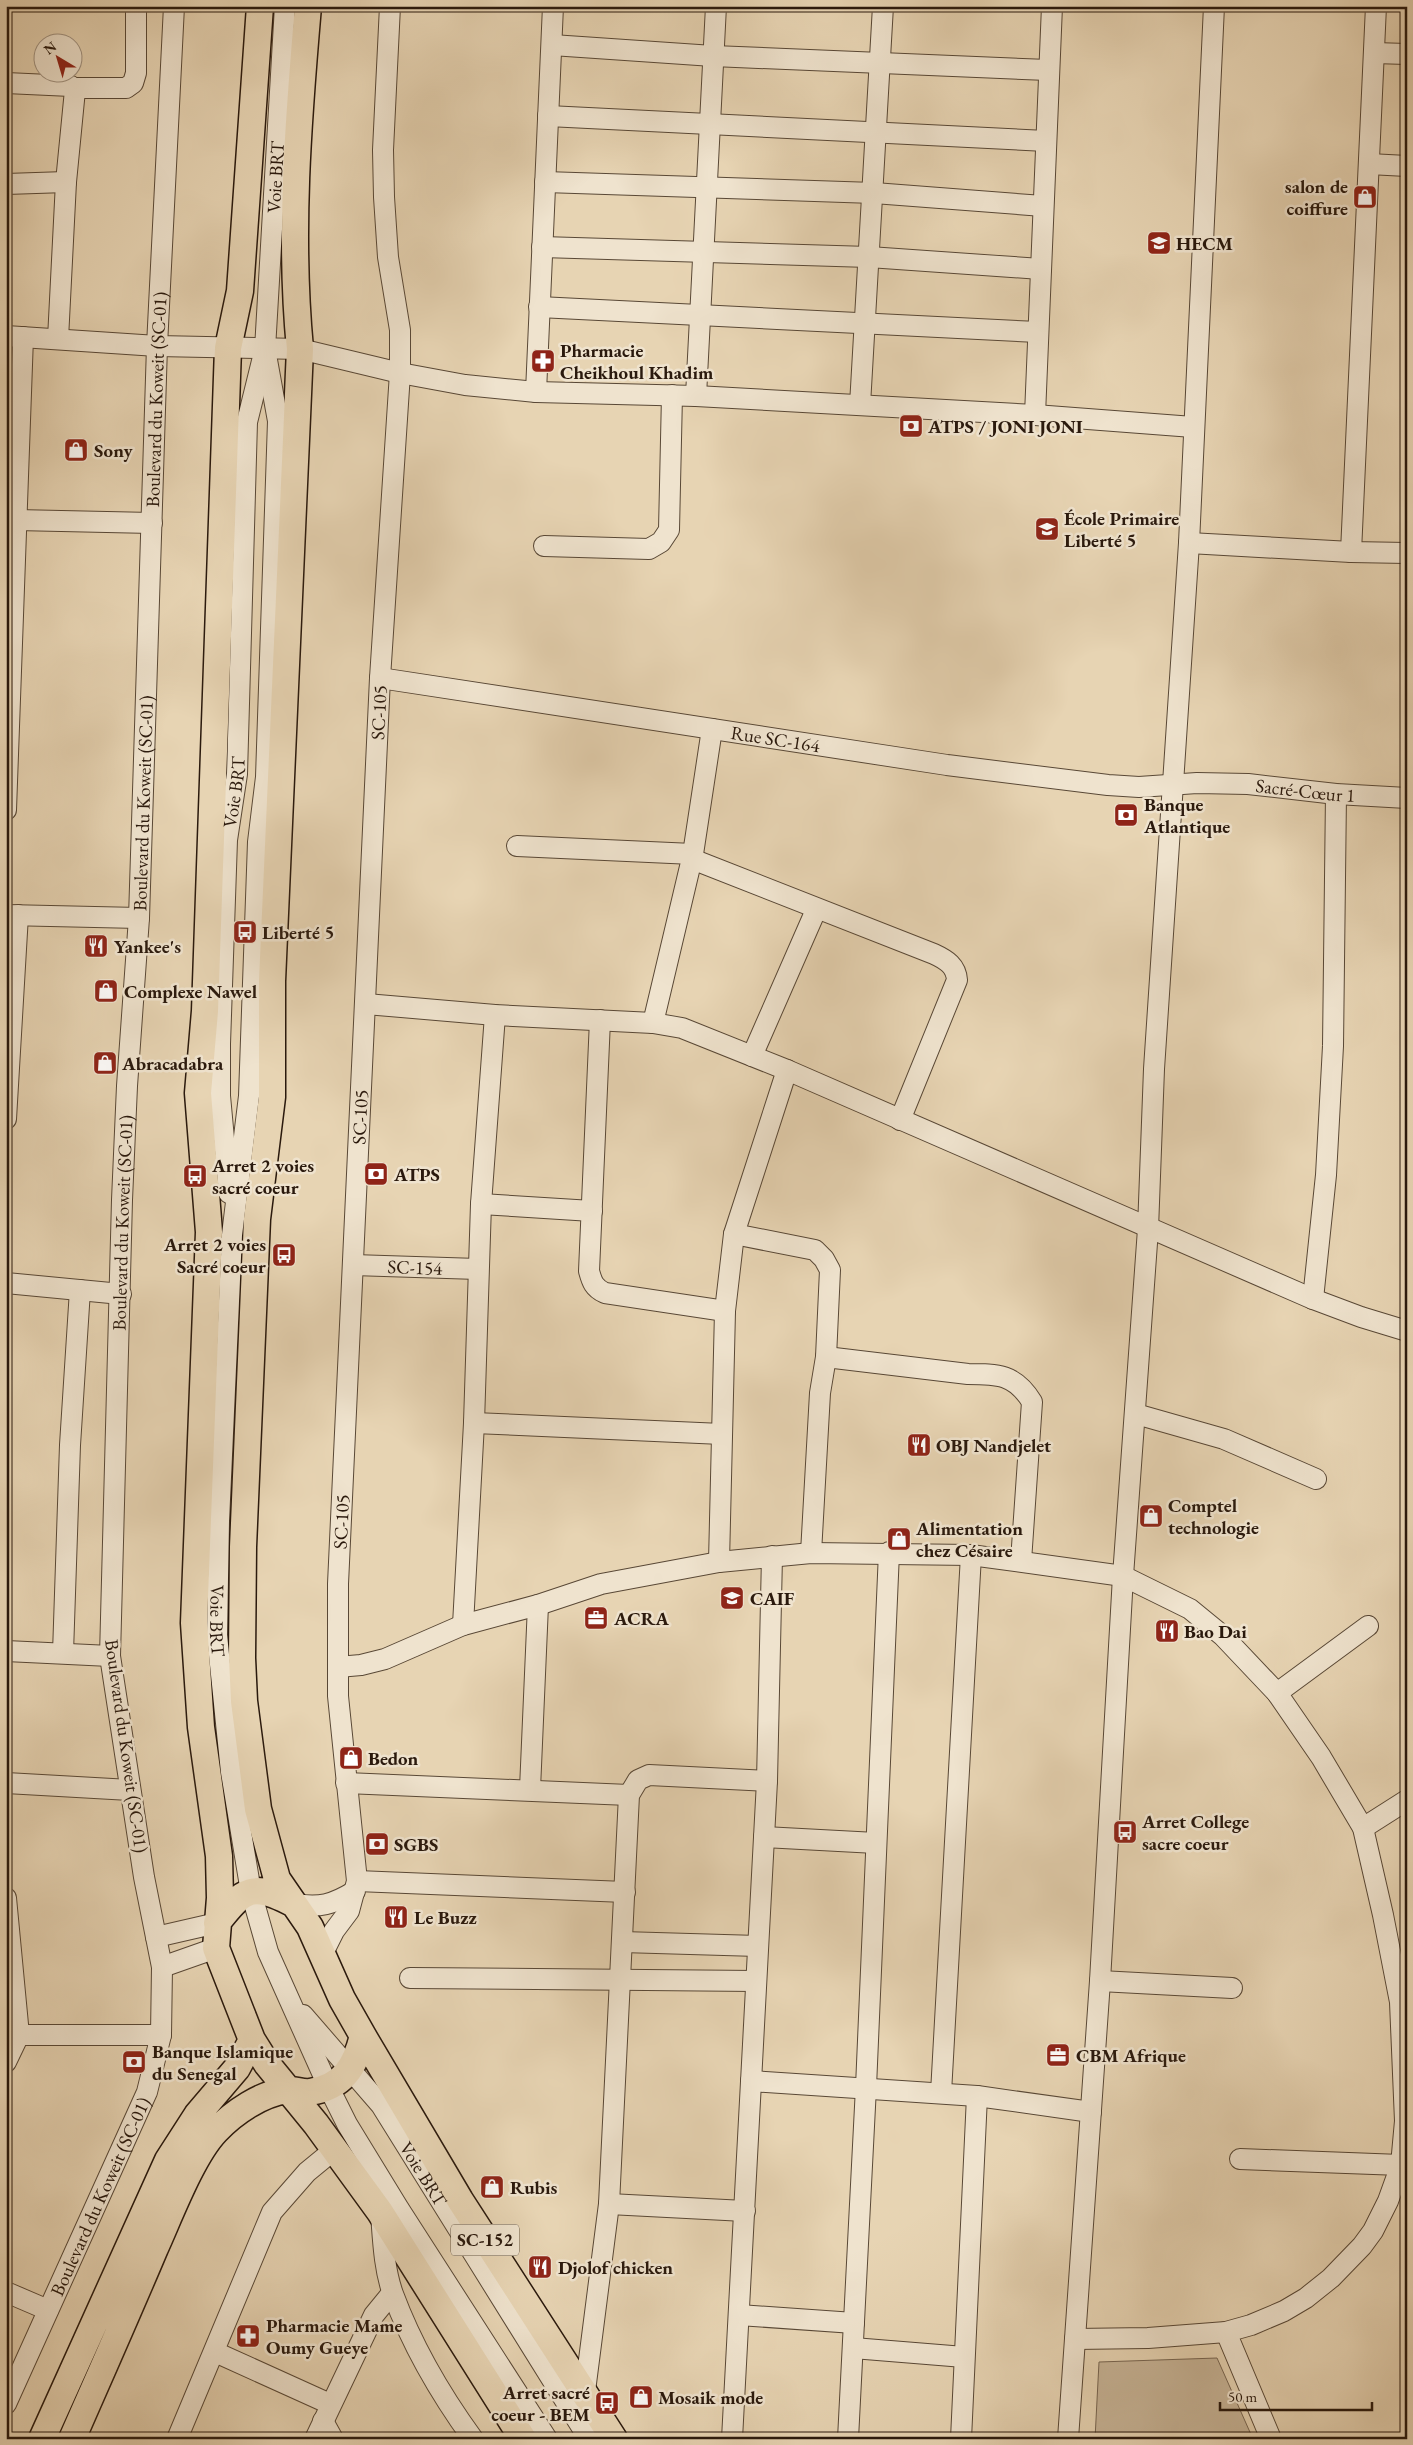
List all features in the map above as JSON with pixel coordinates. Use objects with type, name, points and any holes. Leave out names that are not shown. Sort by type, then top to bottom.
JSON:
[{"type":"main road","points":[[260,6],[240,291],[228,348],[205,1010],[198,1093],[209,1232],[194,1623],[201,1727],[219,1856],[220,1898],[216,1935],[252,2040],[267,2064],[335,2149],[380,2212],[523,2439]]},
{"type":"main road","points":[[308,6],[296,155],[295,292],[300,349],[272,981],[272,1097],[257,1219],[243,1547],[242,1658],[244,1701],[258,1809],[277,1879],[310,1927],[323,1953]]},
{"type":"main road","points":[[216,1935],[232,1903],[243,1894],[259,1891],[274,1893],[294,1904]]},
{"type":"main road","name":"SC-152","points":[[323,1953],[342,1999],[450,2184],[586,2391],[614,2439]]},
{"type":"main road","points":[[72,2439],[193,2166],[215,2132],[255,2101],[288,2090],[308,2092],[328,2086],[346,2075],[357,2058],[363,2036]]},
{"type":"main road","points":[[42,2439],[168,2160],[197,2115],[237,2068],[252,2040]]},
{"type":"street","points":[[6,83],[71,86],[73,88],[126,88],[133,83],[136,73],[136,6]]},
{"type":"street","name":"Voie BRT","points":[[232,1235],[220,1096],[220,1044],[228,840],[237,774],[247,422],[265,349],[285,6]]},
{"type":"street","name":"SC-105","points":[[323,1953],[334,1931],[349,1911],[356,1886],[338,1696],[338,1584],[380,678],[400,372],[400,330],[388,257],[384,197],[383,150],[390,6]]},
{"type":"street","points":[[536,392],[554,6]]},
{"type":"street","points":[[696,396],[716,6]]},
{"type":"street","points":[[860,405],[878,133],[883,6]]},
{"type":"street","points":[[1035,415],[1052,6]]},
{"type":"street","points":[[1068,2439],[1100,1981],[1123,1576],[1148,1229],[1154,1070],[1189,543],[1214,6]]},
{"type":"street","points":[[1351,552],[1376,6]]},
{"type":"street","name":"Boulevard du Koweit (SC-01)","points":[[6,2404],[147,2092],[154,2070],[161,2035],[162,1967],[130,1790],[110,1656],[126,1096],[139,918],[168,7]]},
{"type":"street","points":[[552,45],[713,56],[1048,70]]},
{"type":"street","points":[[1374,53],[1407,54]]},
{"type":"street","points":[[58,340],[66,182],[75,90],[73,88]]},
{"type":"street","points":[[548,116],[1046,141]]},
{"type":"street","points":[[1369,164],[1407,166]]},
{"type":"street","points":[[6,184],[66,182]]},
{"type":"street","points":[[545,182],[874,193],[1043,206]]},
{"type":"street","points":[[542,247],[869,258],[1041,269]]},
{"type":"street","points":[[540,308],[1038,332]]},
{"type":"street","points":[[6,810],[16,520],[11,497],[15,337],[157,346],[300,349],[465,385],[536,392],[696,396],[1035,415],[1193,427]]},
{"type":"street","name":"Voie BRT","points":[[265,349],[278,421],[273,604],[266,777],[258,842],[249,1096],[232,1235],[219,1521],[217,1635],[231,1772],[252,1892],[268,1952],[328,2086],[347,2124],[399,2209],[547,2439]]},
{"type":"street","points":[[544,546],[649,548],[661,542],[669,530],[672,395]]},
{"type":"street","points":[[16,520],[152,523]]},
{"type":"street","points":[[1189,543],[1351,552],[1407,552]]},
{"type":"street","name":"Rue SC-164","points":[[380,678],[946,765],[1108,785],[1173,786]]},
{"type":"street","points":[[653,1023],[692,857],[712,729]]},
{"type":"street","name":"Sacré-Cœur 1","points":[[1173,786],[1196,783],[1248,784],[1336,794],[1407,798]]},
{"type":"street","points":[[1312,1299],[1326,1175],[1333,1046],[1336,794]]},
{"type":"street","points":[[517,846],[692,857],[816,910],[934,954],[955,969],[957,980],[900,1120]]},
{"type":"street","points":[[752,1056],[816,910]]},
{"type":"street","points":[[6,1119],[12,915],[139,918]]},
{"type":"street","points":[[366,1004],[495,1015],[653,1023],[693,1031],[787,1070],[1312,1299],[1361,1318],[1407,1331]]},
{"type":"street","points":[[463,1625],[474,1423],[481,1204],[495,1015]]},
{"type":"street","points":[[600,1020],[590,1271],[592,1282],[597,1289],[604,1293],[724,1311]]},
{"type":"street","points":[[719,1562],[724,1311],[734,1234],[787,1070]]},
{"type":"street","points":[[481,1204],[592,1211]]},
{"type":"street","points":[[734,1234],[815,1250],[824,1259],[830,1270],[831,1283],[826,1357],[820,1393],[811,1553]]},
{"type":"street","name":"SC-154","points":[[353,1265],[478,1269]]},
{"type":"street","points":[[6,1283],[121,1294]]},
{"type":"street","points":[[63,1653],[70,1445],[80,1290]]},
{"type":"street","points":[[826,1357],[968,1374],[990,1374],[1007,1377],[1018,1384],[1032,1402],[1022,1562]]},
{"type":"street","points":[[1136,1414],[1224,1439],[1316,1479]]},
{"type":"street","points":[[474,1423],[722,1434]]},
{"type":"street","points":[[848,2439],[866,2087],[889,1552]]},
{"type":"street","points":[[338,1667],[385,1660],[463,1625],[538,1605],[601,1584],[719,1562],[811,1553],[971,1554],[1123,1576],[1197,1615],[1223,1636],[1277,1693],[1321,1757],[1363,1828],[1384,1915],[1400,2002],[1406,2079],[1401,2164],[1388,2201],[1373,2231],[1331,2278],[1306,2298],[1284,2311],[1251,2325],[1226,2332],[1148,2338],[1074,2339]]},
{"type":"street","points":[[941,2093],[971,1554]]},
{"type":"street","points":[[732,2439],[767,1781],[772,1556]]},
{"type":"street","points":[[530,1789],[538,1605]]},
{"type":"street","points":[[1277,1693],[1368,1626]]},
{"type":"street","points":[[6,1651],[110,1656]]},
{"type":"street","points":[[586,2391],[609,2204],[629,1795],[638,1780],[649,1775],[767,1781]]},
{"type":"street","points":[[346,1782],[629,1795]]},
{"type":"street","points":[[6,1783],[130,1790]]},
{"type":"street","points":[[1363,1828],[1407,1800]]},
{"type":"street","points":[[764,1837],[876,1844]]},
{"type":"street","points":[[294,1904],[313,1907],[335,1903],[356,1886],[625,1892]]},
{"type":"street","points":[[6,1903],[12,2035],[6,2062]]},
{"type":"street","points":[[156,1937],[216,1935]]},
{"type":"street","points":[[162,1967],[216,1935]]},
{"type":"street","points":[[622,1942],[758,1946]]},
{"type":"street","points":[[410,1978],[756,1982]]},
{"type":"street","points":[[1100,1981],[1232,1988]]},
{"type":"street","name":"Voie BRT","points":[[288,1997],[381,2105],[590,2439]]},
{"type":"street","points":[[12,2035],[161,2035]]},
{"type":"street","points":[[752,2081],[866,2087],[977,2096],[1091,2112]]},
{"type":"street","points":[[961,2439],[977,2096]]},
{"type":"street","points":[[177,2439],[272,2212],[307,2172],[335,2149]]},
{"type":"street","points":[[1240,2159],[1401,2164]]},
{"type":"street","points":[[609,2204],[745,2211]]},
{"type":"street","points":[[380,2212],[384,2251],[392,2293],[427,2368],[473,2439]]},
{"type":"street","points":[[6,2292],[48,2310]]},
{"type":"street","points":[[323,2421],[374,2315],[392,2293]]},
{"type":"street","points":[[740,2314],[854,2323]]},
{"type":"street","points":[[1226,2332],[1271,2439]]},
{"type":"street","points":[[853,2348],[964,2357]]},
{"type":"street","points":[[215,2352],[323,2421],[333,2439]]},
{"type":"shaded area","points":[[1217,2358],[1253,2439],[1095,2439],[1099,2362]]},
{"type":"place","name":"salon de coiffure","points":[[1365,197]]},
{"type":"place","name":"HECM","points":[[1159,243]]},
{"type":"place","name":"Pharmacie Cheikhoul Khadim","points":[[543,361]]},
{"type":"place","name":"ATPS / JONI JONI","points":[[911,426]]},
{"type":"place","name":"Sony","points":[[76,450]]},
{"type":"place","name":"École Primaire Liberté 5","points":[[1047,529]]},
{"type":"place","name":"Banque Atlantique","points":[[1126,815]]},
{"type":"place","name":"Liberté 5","points":[[245,932]]},
{"type":"place","name":"Yankee's","points":[[96,946]]},
{"type":"place","name":"Complexe Nawel","points":[[106,991]]},
{"type":"place","name":"Abracadabra","points":[[105,1063]]},
{"type":"place","name":"ATPS","points":[[376,1174]]},
{"type":"place","name":"Arret 2 voies sacré coeur","points":[[195,1176]]},
{"type":"place","name":"Arret 2 voies Sacré coeur","points":[[284,1255]]},
{"type":"place","name":"OBJ Nandjelet","points":[[919,1445]]},
{"type":"place","name":"Comptel technologie","points":[[1151,1516]]},
{"type":"place","name":"Alimentation chez Césaire","points":[[899,1539]]},
{"type":"place","name":"CAIF","points":[[732,1598]]},
{"type":"place","name":"ACRA","points":[[596,1618]]},
{"type":"place","name":"Bao Dai","points":[[1167,1631]]},
{"type":"place","name":"Bedon","points":[[351,1758]]},
{"type":"place","name":"Arret College sacre coeur","points":[[1125,1832]]},
{"type":"place","name":"SGBS","points":[[377,1844]]},
{"type":"place","name":"Le Buzz","points":[[396,1917]]},
{"type":"place","name":"CBM Afrique","points":[[1058,2055]]},
{"type":"place","name":"Banque Islamique du Senegal","points":[[134,2062]]},
{"type":"place","name":"Rubis","points":[[492,2187]]},
{"type":"place","name":"Djolof chicken","points":[[540,2267]]},
{"type":"place","name":"Pharmacie Mame Oumy Gueye","points":[[248,2336]]},
{"type":"place","name":"Mosaik mode","points":[[641,2397]]},
{"type":"place","name":"Arret sacré coeur - BEM","points":[[607,2403]]}]
